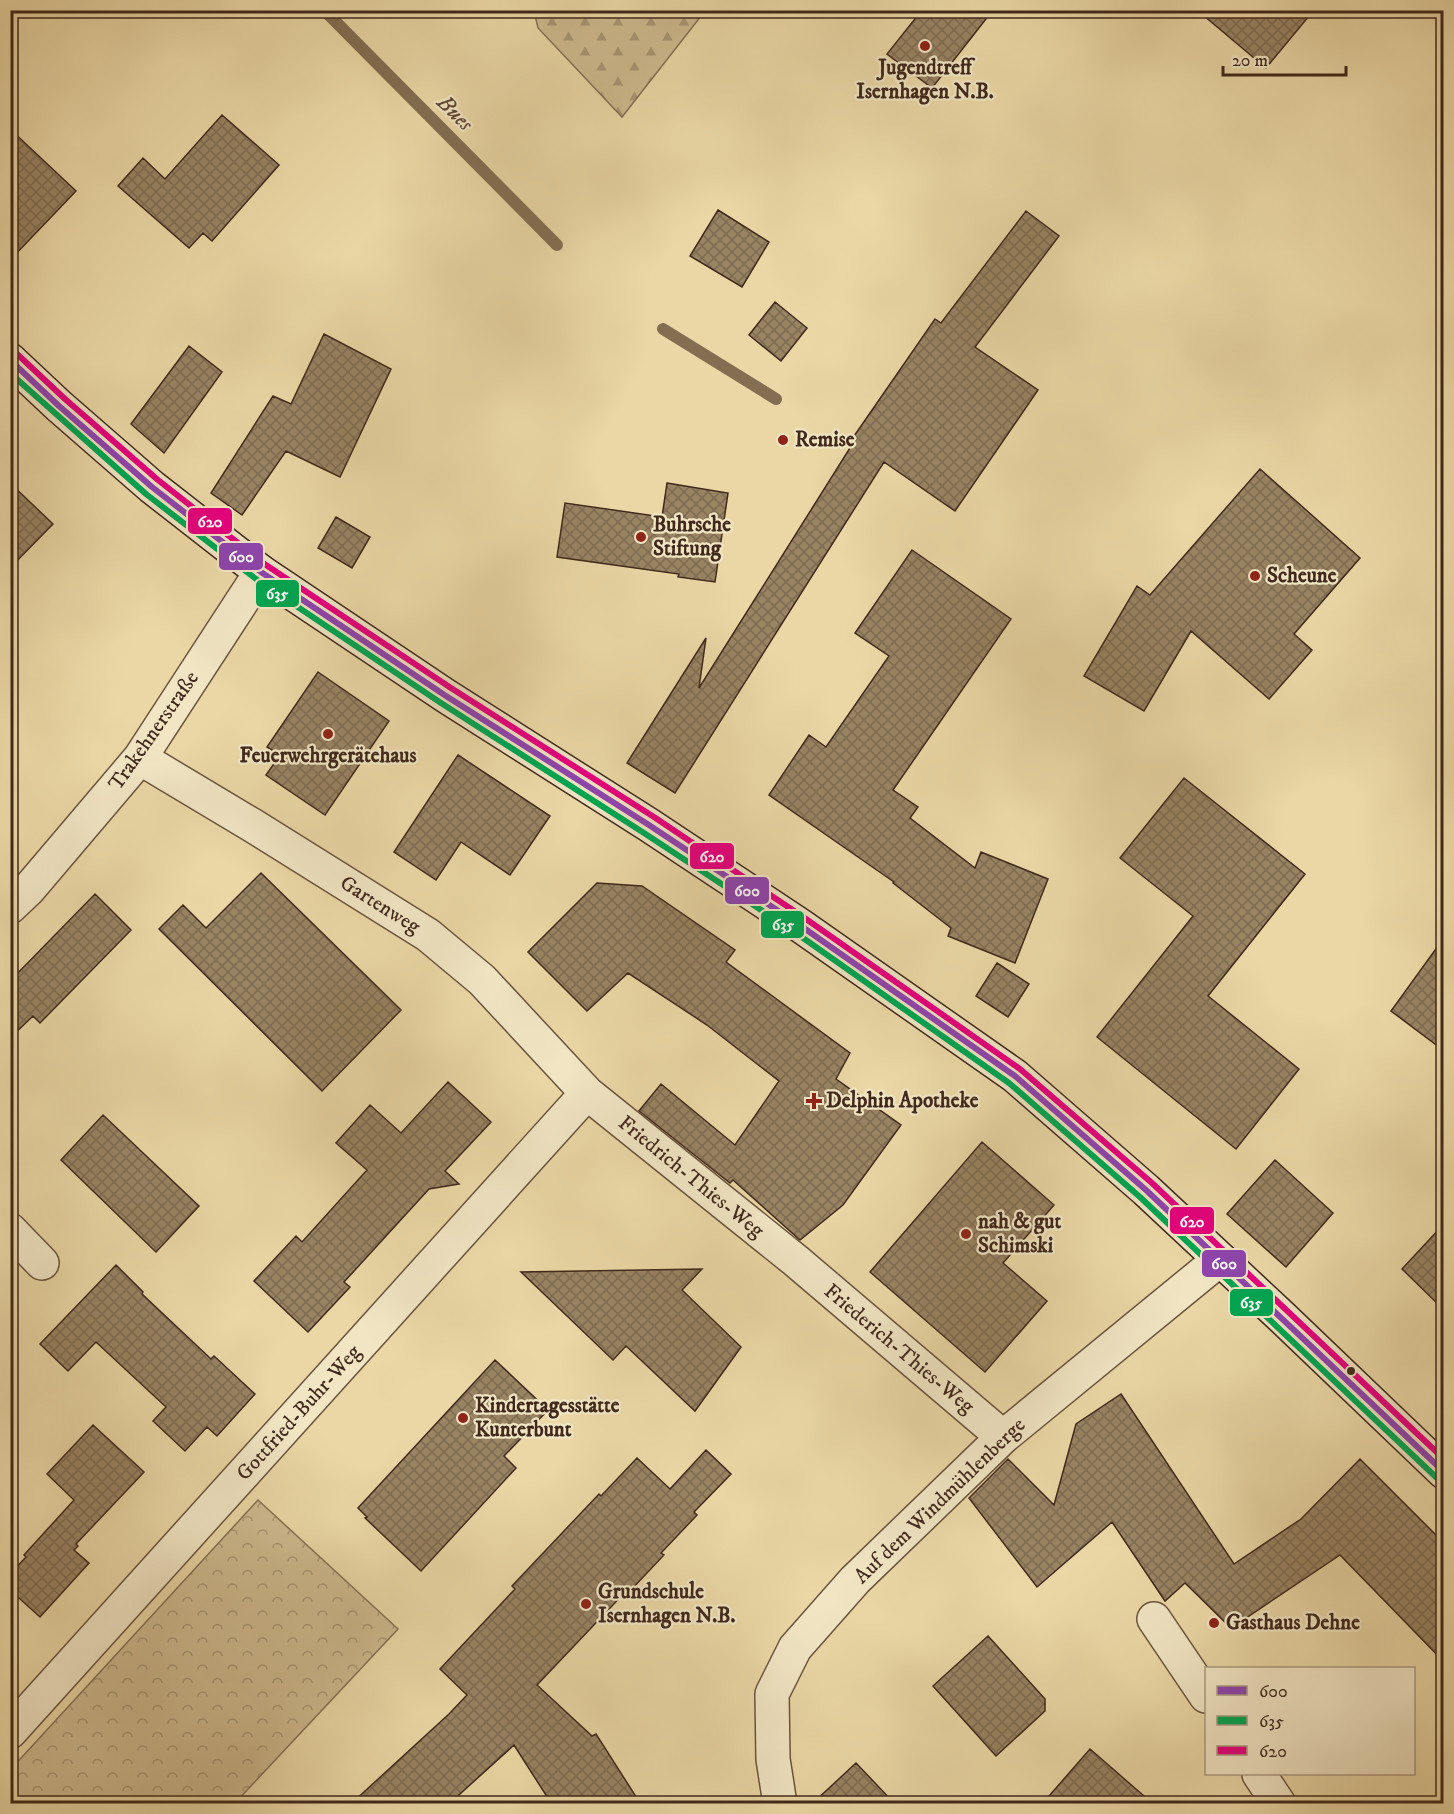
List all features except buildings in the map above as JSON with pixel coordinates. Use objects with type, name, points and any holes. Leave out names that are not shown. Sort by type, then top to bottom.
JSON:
[{"type":"street","points":[[10,360],[152,487],[261,572],[446,696],[649,825],[792,920],[1015,1076],[1146,1191],[1283,1317],[1443,1472]]},
{"type":"street","name":"Trakehnerstraße","points":[[10,907],[28,890],[140,758],[261,572]]},
{"type":"street","name":"Gartenweg","points":[[140,758],[428,935],[482,980],[587,1093]]},
{"type":"street","name":"Friedrich-Thies-Weg","points":[[587,1093],[795,1260]]},
{"type":"street","name":"Gottfried-Buhr-Weg","points":[[10,1732],[587,1093]]},
{"type":"street","points":[[10,1230],[42,1263]]},
{"type":"street","name":"Friederich-Thies-Weg","points":[[795,1260],[1003,1437]]},
{"type":"street","name":"Auf dem Windmühlenberge","points":[[780,1803],[773,1760],[772,1694],[795,1648],[855,1580],[1003,1437],[1219,1260]]},
{"type":"street","points":[[1154,1619],[1205,1695]]},
{"type":"street","points":[[1260,1775],[1279,1803]]},
{"type":"green space","points":[[534,10],[705,11],[622,117],[538,28]]},
{"type":"green space","points":[[258,1500],[398,1629],[235,1803],[11,1803],[11,1769]]},
{"type":"waterway","name":"Bues","points":[[324,10],[557,245]]},
{"type":"waterway","name":"Bues","points":[[663,329],[776,399]]},
{"type":"transit line","name":"620","points":[[16,353],[158,480],[266,565],[451,688],[654,817],[806,919],[1020,1069],[1152,1183],[1444,1459]]},
{"type":"transit line","name":"600","points":[[10,360],[152,487],[261,572],[446,696],[649,825],[801,926],[1015,1076],[1146,1190],[1444,1472]]},
{"type":"transit line","name":"635","points":[[10,373],[146,494],[256,579],[441,703],[796,933],[1009,1083],[1140,1197],[1438,1479]]},
{"type":"place","name":"Jugendtreff Isernhagen N.B.","points":[[925,46]]},
{"type":"place","name":"Remise","points":[[783,440]]},
{"type":"place","name":"Buhrsche Stiftung","points":[[641,537]]},
{"type":"place","name":"Scheune","points":[[1255,576]]},
{"type":"place","name":"Feuerwehrgerätehaus","points":[[328,734]]},
{"type":"place","name":"Delphin Apotheke","points":[[814,1101]]},
{"type":"place","name":"nah & gut Schimski","points":[[966,1234]]},
{"type":"place","name":"Kindertagesstätte Kunterbunt","points":[[463,1418]]},
{"type":"place","name":"Grundschule Isernhagen N.B.","points":[[586,1604]]},
{"type":"place","name":"Gasthaus Dehne","points":[[1214,1623]]}]
